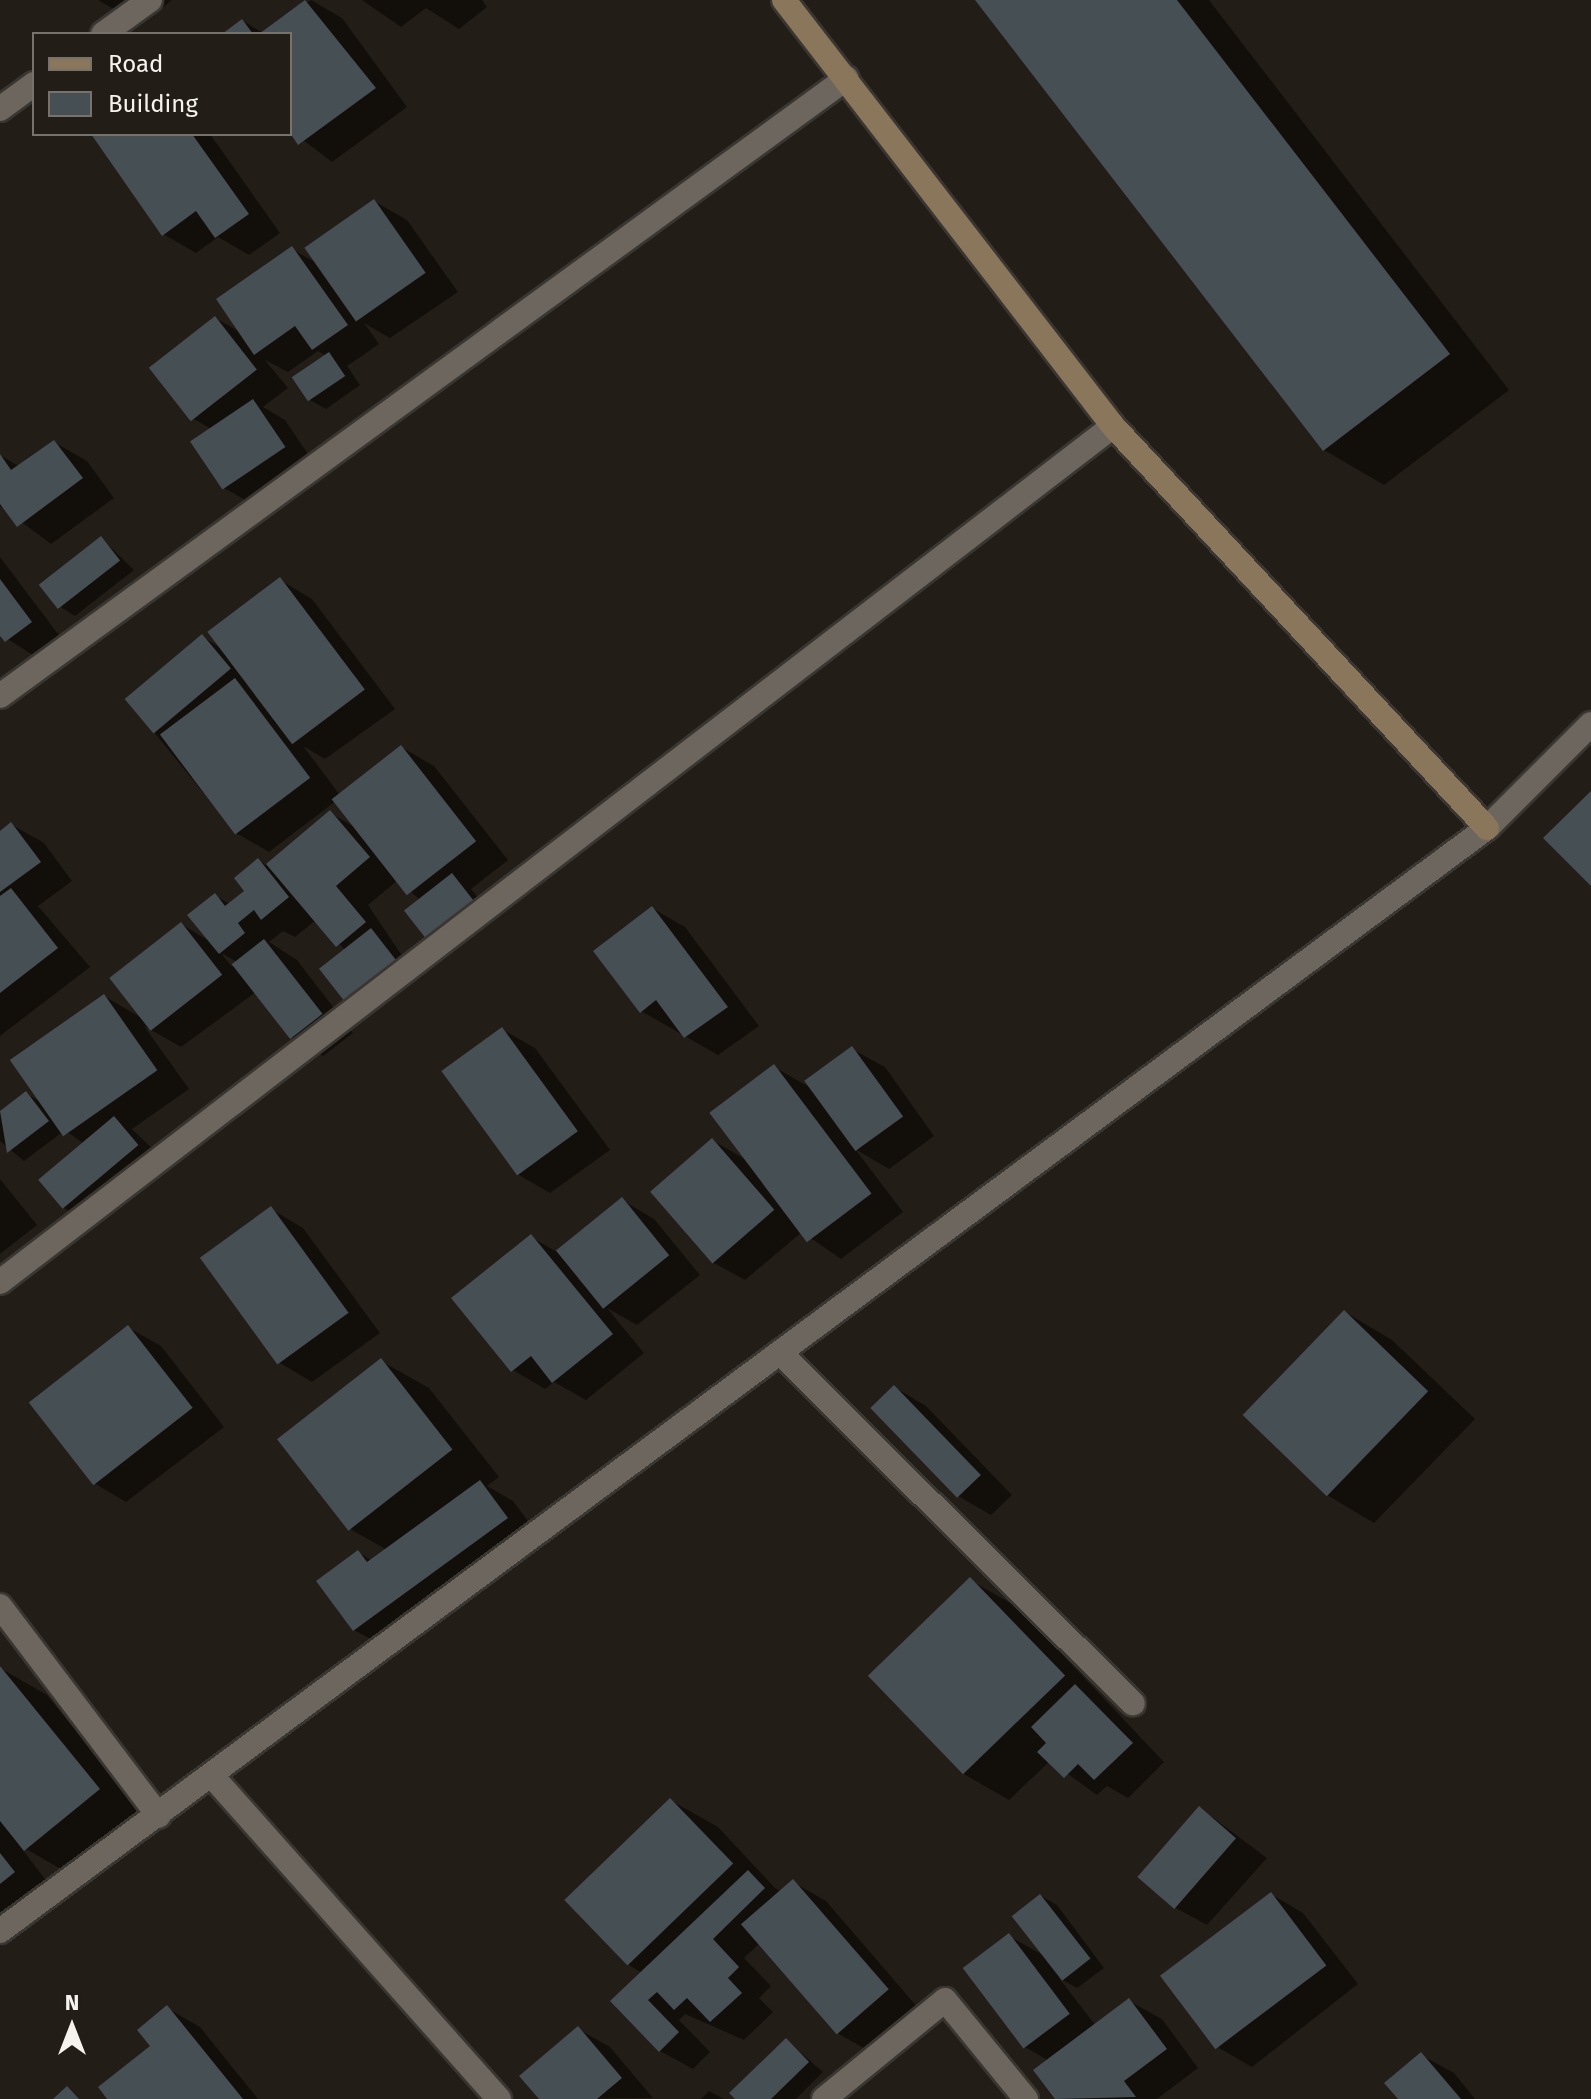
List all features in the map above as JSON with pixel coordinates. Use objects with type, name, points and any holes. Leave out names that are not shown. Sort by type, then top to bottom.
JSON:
[{"type":"street","points":[[106,32],[150,0]]},
{"type":"street","points":[[784,0],[1113,426],[1487,828]]},
{"type":"street","points":[[0,696],[847,78]]},
{"type":"street","points":[[0,109],[32,85]]},
{"type":"street","points":[[0,1282],[1113,426]]},
{"type":"street","points":[[0,1931],[783,1356],[1487,828],[1591,724]]},
{"type":"street","points":[[783,1356],[1133,1703]]},
{"type":"street","points":[[0,1606],[159,1816]]},
{"type":"street","points":[[213,1777],[499,2099]]},
{"type":"street","points":[[824,2099],[945,2000],[1026,2099]]},
{"type":"building","points":[[305,0],[376,88],[298,145],[292,136],[292,32],[262,32]]},
{"type":"building","points":[[975,0],[1177,0],[1450,354],[1323,451]]},
{"type":"building","points":[[242,19],[252,32],[225,32]]},
{"type":"building","points":[[92,136],[193,136],[249,214],[215,238],[196,211],[162,236]]},
{"type":"building","points":[[374,199],[426,273],[356,321],[304,248]]},
{"type":"building","points":[[292,246],[348,325],[312,350],[295,326],[254,355],[216,299]]},
{"type":"building","points":[[215,316],[257,370],[191,421],[149,368]]},
{"type":"building","points":[[329,352],[345,376],[308,401],[292,377]]},
{"type":"building","points":[[253,399],[285,447],[222,490],[190,441]]},
{"type":"building","points":[[54,440],[83,478],[17,527],[0,504],[0,454],[11,470]]},
{"type":"building","points":[[101,536],[120,560],[58,609],[39,585]]},
{"type":"building","points":[[280,577],[365,690],[292,744],[207,632]]},
{"type":"building","points":[[0,579],[32,622],[5,642],[0,636]]},
{"type":"building","points":[[202,634],[231,668],[154,733],[125,699]]},
{"type":"building","points":[[235,678],[310,778],[235,834],[160,735]]},
{"type":"building","points":[[401,745],[476,841],[407,895],[332,799]]},
{"type":"building","points":[[1591,791],[1591,886],[1543,838]]},
{"type":"building","points":[[330,810],[370,857],[336,886],[366,922],[336,947],[266,864]]},
{"type":"building","points":[[11,822],[41,862],[0,892],[0,831]]},
{"type":"building","points":[[258,858],[289,897],[261,920],[254,910],[238,923],[245,933],[219,954],[187,915],[215,893],[225,906],[244,891],[234,878]]},
{"type":"building","points":[[452,873],[477,905],[429,943],[404,911]]},
{"type":"building","points":[[11,888],[58,948],[0,993],[0,896]]},
{"type":"building","points":[[652,906],[728,1007],[684,1038],[656,1000],[640,1013],[593,951]]},
{"type":"building","points":[[181,922],[222,975],[151,1031],[109,978]]},
{"type":"building","points":[[371,928],[398,963],[346,1003],[319,969]]},
{"type":"building","points":[[264,939],[322,1014],[290,1039],[232,964]]},
{"type":"building","points":[[104,994],[157,1070],[63,1136],[10,1060]]},
{"type":"building","points":[[502,1027],[578,1131],[517,1175],[441,1071]]},
{"type":"building","points":[[852,1046],[903,1116],[855,1151],[804,1081]]},
{"type":"building","points":[[774,1064],[871,1193],[807,1242],[709,1113]]},
{"type":"building","points":[[26,1091],[49,1121],[7,1153],[0,1111]]},
{"type":"building","points":[[114,1116],[138,1145],[63,1209],[38,1180]]},
{"type":"building","points":[[712,1138],[774,1210],[712,1263],[650,1192]]},
{"type":"building","points":[[622,1197],[669,1255],[603,1309],[556,1250]]},
{"type":"building","points":[[271,1206],[349,1313],[277,1365],[200,1258]]},
{"type":"building","points":[[531,1234],[613,1334],[552,1383],[531,1356],[511,1372],[451,1298]]},
{"type":"building","points":[[1344,1310],[1428,1391],[1327,1496],[1243,1415]]},
{"type":"building","points":[[128,1325],[193,1408],[93,1485],[29,1403]]},
{"type":"building","points":[[381,1358],[452,1449],[348,1531],[277,1439]]},
{"type":"building","points":[[894,1385],[981,1475],[957,1498],[870,1408]]},
{"type":"building","points":[[480,1480],[508,1518],[353,1631],[316,1581],[358,1550],[367,1562]]},
{"type":"building","points":[[970,1577],[1065,1676],[963,1774],[868,1676]]},
{"type":"building","points":[[0,1666],[100,1789],[24,1851],[0,1821]]},
{"type":"building","points":[[1075,1684],[1133,1743],[1094,1780],[1078,1764],[1064,1778],[1037,1752],[1046,1743],[1031,1727]]},
{"type":"building","points":[[670,1798],[733,1863],[627,1966],[564,1900]]},
{"type":"building","points":[[1199,1806],[1236,1838],[1174,1909],[1137,1877]]},
{"type":"building","points":[[0,1853],[15,1872],[0,1884]]},
{"type":"building","points":[[748,1870],[765,1888],[713,1939],[739,1967],[728,1978],[742,1993],[710,2022],[687,1998],[674,2010],[657,1992],[648,2000],[679,2032],[659,2052],[610,2001]]},
{"type":"building","points":[[793,1879],[889,1989],[837,2034],[741,1924]]},
{"type":"building","points":[[1271,1892],[1326,1965],[1215,2049],[1160,1976]]},
{"type":"building","points":[[1040,1894],[1090,1959],[1062,1981],[1012,1916]]},
{"type":"building","points":[[1009,1933],[1070,2014],[1023,2049],[963,1968]]},
{"type":"building","points":[[1129,1998],[1167,2049],[1124,2081],[1136,2097],[1055,2099],[1033,2070]]},
{"type":"building","points":[[167,2005],[243,2099],[107,2099],[98,2087],[150,2046],[137,2030]]},
{"type":"building","points":[[578,2026],[622,2078],[597,2099],[539,2099],[519,2076]]},
{"type":"building","points":[[786,2038],[809,2062],[771,2099],[735,2099],[729,2093]]},
{"type":"building","points":[[1421,2052],[1461,2099],[1398,2099],[1384,2083]]},
{"type":"building","points":[[67,2086],[79,2099],[53,2099]]}]
